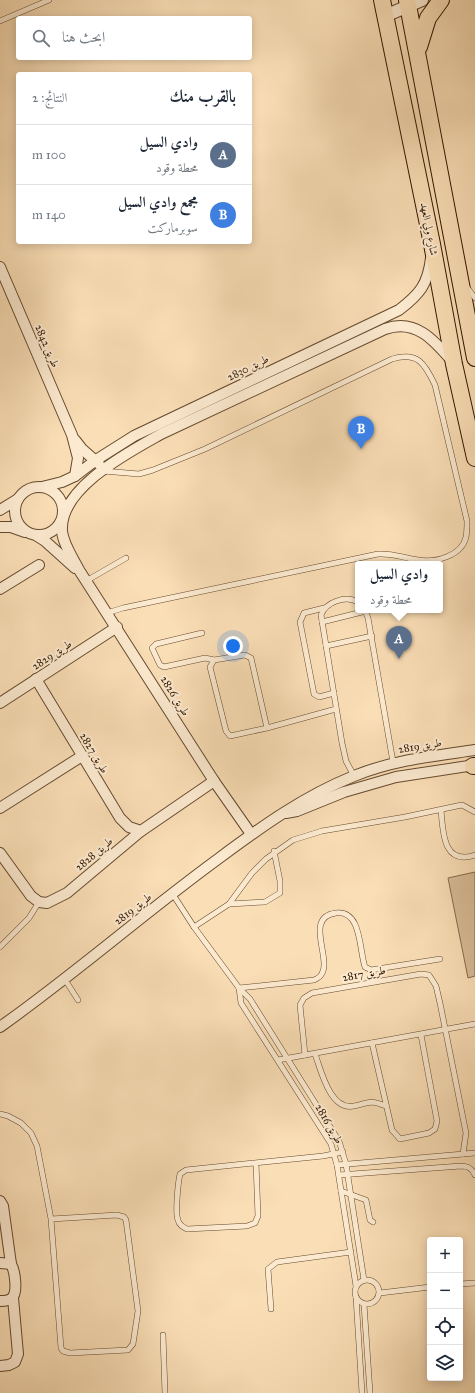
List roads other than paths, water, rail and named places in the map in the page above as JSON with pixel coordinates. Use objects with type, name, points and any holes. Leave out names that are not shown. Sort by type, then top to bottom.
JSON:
[{"type":"main road","points":[[418,52],[425,23],[431,12],[441,0]]},
{"type":"main road","name":"شارع ولي العهد","points":[[412,2],[418,52],[460,282],[473,336],[475,358]]},
{"type":"main road","name":"شارع ولي العهد","points":[[384,4],[432,244],[454,364],[475,458]]},
{"type":"street","points":[[384,4],[412,2]]},
{"type":"street","name":"طريق 2830","points":[[42,487],[62,482],[75,476],[96,460],[134,436],[399,310],[417,295],[426,282],[430,266],[432,244]]},
{"type":"street","name":"طريق 2842","points":[[0,267],[72,435],[78,458],[75,476]]},
{"type":"street","name":"طريق 2830","points":[[63,518],[74,496],[102,471],[130,452],[161,434],[395,325],[414,327],[428,337],[454,364]]},
{"type":"street","name":"طريق 2842","points":[[72,435],[82,449],[96,460]]},
{"type":"street","points":[[96,460],[102,471]]},
{"type":"street","points":[[0,510],[18,499],[28,490],[42,487],[48,489],[59,498],[63,510],[63,518],[56,529],[50,533],[33,535],[11,527],[0,527]]},
{"type":"street","points":[[18,499],[15,512],[16,519],[19,525],[33,535]]},
{"type":"street","name":"طريق 2826","points":[[63,518],[62,532],[67,547],[79,570],[117,627],[214,781],[251,834]]},
{"type":"street","name":"طريق 2826","points":[[33,535],[46,541],[79,570]]},
{"type":"street","points":[[0,590],[39,565]]},
{"type":"street","name":"طريق 2829","points":[[0,703],[117,627]]},
{"type":"street","name":"طريق 2827","points":[[36,679],[120,818],[129,827],[141,831]]},
{"type":"street","points":[[0,808],[82,756]]},
{"type":"street","points":[[393,762],[396,777]]},
{"type":"street","name":"طريق 2819","points":[[1,1025],[251,834],[284,814],[300,802],[354,776],[393,762],[475,762]]},
{"type":"street","name":"طريق 2819","points":[[284,814],[297,811],[361,787],[396,777],[475,762]]},
{"type":"street","points":[[354,776],[361,787]]},
{"type":"street","name":"طريق 2828","points":[[39,902],[47,903],[67,893],[141,831],[214,781]]},
{"type":"street","points":[[0,853],[28,892],[39,902]]},
{"type":"street","points":[[0,1201],[3,1206],[11,1264],[14,1269],[15,1293],[13,1298],[18,1354],[15,1362],[9,1365],[0,1366]]},
{"type":"street","points":[[0,1263],[11,1264]]},
{"type":"street","points":[[0,1301],[13,1298]]},
{"type":"lane","points":[[0,21],[49,0]]},
{"type":"lane","points":[[460,282],[470,290],[475,298]]},
{"type":"lane","points":[[102,471],[139,474],[153,470],[205,449],[392,359],[408,355],[417,358],[427,369],[435,385],[467,521],[466,538],[460,549],[450,556],[430,561],[418,561],[396,554],[378,554],[123,608],[107,613]]},
{"type":"lane","points":[[86,581],[126,558]]},
{"type":"lane","points":[[334,693],[319,697],[314,694],[300,622],[304,613],[324,608],[329,604],[348,599],[355,601]]},
{"type":"lane","points":[[324,608],[321,615],[336,709],[344,752],[354,776]]},
{"type":"lane","points":[[322,622],[355,613]]},
{"type":"lane","points":[[367,613],[372,636],[393,762]]},
{"type":"lane","points":[[202,633],[156,644],[152,648],[160,665],[164,667],[205,658],[214,660],[245,655],[251,658],[267,728]]},
{"type":"lane","points":[[326,646],[372,636]]},
{"type":"lane","points":[[214,660],[210,667],[227,734],[234,736],[336,709]]},
{"type":"lane","points":[[194,926],[229,904],[252,873],[274,851],[301,837],[322,831],[462,806],[475,812]]},
{"type":"lane","points":[[441,810],[446,845],[451,853],[460,858],[475,855]]},
{"type":"lane","points":[[229,904],[265,902],[280,893],[280,881],[274,851]]},
{"type":"lane","name":"طريق 2816","points":[[172,893],[239,988],[250,998],[288,1058],[343,1152],[348,1174],[364,1280]]},
{"type":"lane","points":[[0,947],[30,918],[39,902]]},
{"type":"lane","points":[[239,988],[314,980],[321,976],[324,967],[319,930],[322,922],[328,916],[336,913],[345,914],[352,918],[357,925],[365,967],[371,970],[440,959]]},
{"type":"lane","name":"طريق 2817","points":[[305,1055],[300,1006],[304,998],[312,994],[421,974],[429,975],[436,986],[446,1030]]},
{"type":"lane","points":[[64,978],[78,1000]]},
{"type":"lane","name":"طريق 2816","points":[[239,988],[241,1003],[326,1135],[334,1154],[339,1175],[356,1286]]},
{"type":"lane","points":[[278,1060],[475,1024]]},
{"type":"lane","points":[[446,1030],[466,1133],[463,1154]]},
{"type":"lane","points":[[372,1044],[392,1130],[400,1139],[429,1133],[435,1129],[437,1121],[421,1035]]},
{"type":"lane","points":[[315,1054],[327,1087],[337,1102],[344,1106],[353,1107],[373,1101],[386,1106]]},
{"type":"lane","points":[[0,1114],[8,1116],[21,1123],[35,1140],[39,1153],[51,1219],[61,1348],[63,1351],[70,1353],[128,1350],[133,1344],[138,1311],[126,1220],[124,1217],[117,1214],[51,1219]]},
{"type":"lane","points":[[256,1163],[258,1216],[255,1223],[247,1226],[187,1228],[182,1226],[178,1220],[180,1174],[186,1170],[343,1152]]},
{"type":"lane","points":[[337,1165],[475,1153]]},
{"type":"lane","points":[[339,1175],[461,1166],[468,1166],[473,1170],[475,1175]]},
{"type":"lane","points":[[341,1191],[366,1200],[370,1220],[374,1222]]},
{"type":"lane","points":[[271,1309],[268,1269],[271,1264],[351,1252]]},
{"type":"lane","points":[[362,1393],[356,1286],[364,1280],[375,1282],[380,1292]]},
{"type":"lane","points":[[463,1284],[475,1283]]},
{"type":"lane","points":[[380,1292],[427,1287]]},
{"type":"lane","points":[[364,1304],[375,1302],[380,1292]]},
{"type":"lane","points":[[356,1297],[364,1304],[370,1393]]},
{"type":"lane","points":[[163,1334],[165,1393]]},
{"type":"place","name":"مجمع وادي السيل","points":[[361,449]]},
{"type":"place","name":"وادي السيل","points":[[399,659]]}]
